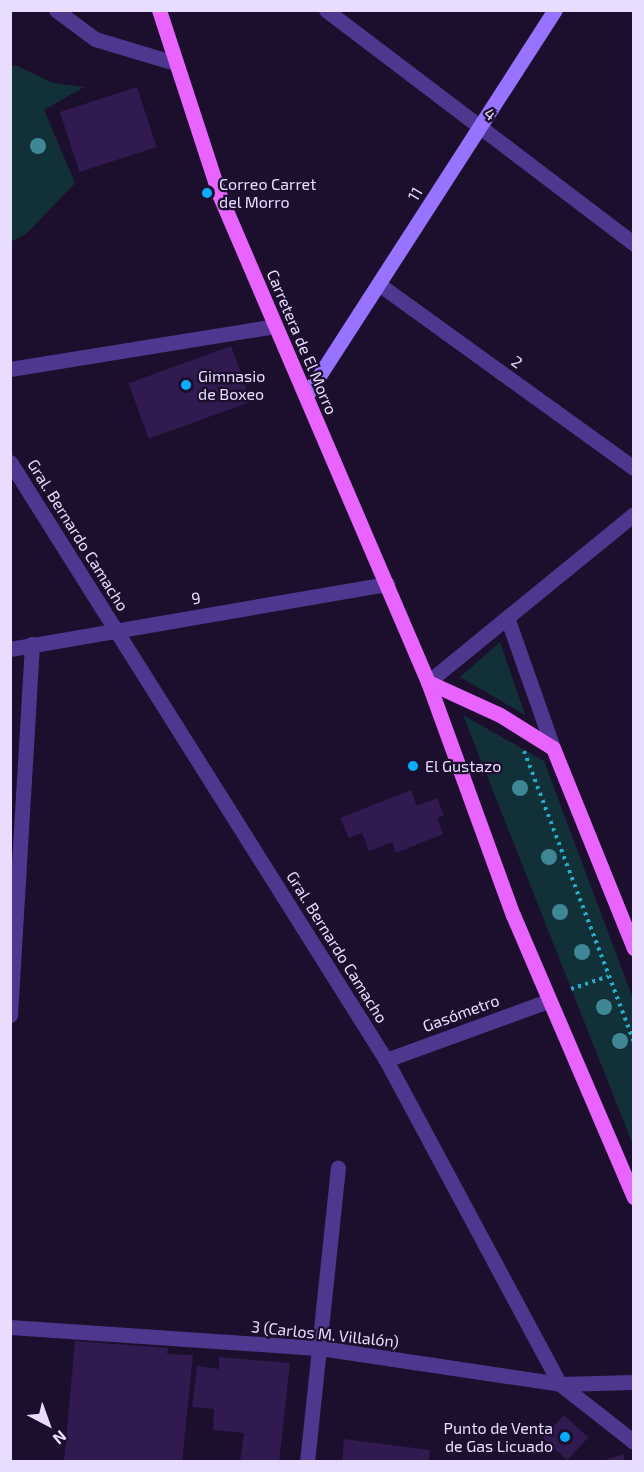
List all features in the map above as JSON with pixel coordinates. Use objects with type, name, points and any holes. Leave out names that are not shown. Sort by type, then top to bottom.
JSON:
[{"type":"main road","name":"Carretera de El Morro","points":[[159,10],[219,194],[428,682],[513,915],[633,1197]]},
{"type":"main road","name":"11","points":[[306,396],[380,285],[477,127],[555,10]]},
{"type":"main road","points":[[428,682],[500,715],[554,748],[633,948]]},
{"type":"street","points":[[56,10],[95,39],[176,63]]},
{"type":"street","name":"4","points":[[326,10],[633,244]]},
{"type":"street","name":"2","points":[[380,285],[633,468]]},
{"type":"street","points":[[10,369],[275,326]]},
{"type":"street","name":"Gral. Bernardo Camacho","points":[[10,462],[387,1060],[560,1384],[633,1442]]},
{"type":"street","points":[[428,682],[508,620],[633,514]]},
{"type":"street","name":"9","points":[[10,649],[387,584]]},
{"type":"street","points":[[508,620],[554,748]]},
{"type":"street","points":[[10,1015],[32,644]]},
{"type":"street","name":"Gasómetro","points":[[387,1060],[548,1001]]},
{"type":"street","points":[[307,1461],[338,1168]]},
{"type":"street","name":"3 (Carlos M. Villalón)","points":[[10,1327],[320,1348],[560,1384],[633,1382]]},
{"type":"path","points":[[523,748],[633,1042]]},
{"type":"path","points":[[571,989],[608,976]]},
{"type":"shaded area","points":[[15,65],[53,83],[84,87],[44,110],[75,183],[27,233],[11,242],[10,68]]},
{"type":"shaded area","points":[[500,642],[525,715],[460,677]]},
{"type":"shaded area","points":[[463,715],[544,761],[633,999],[633,1145]]},
{"type":"building","points":[[137,87],[156,147],[79,172],[60,112]]},
{"type":"building","name":"Gimnasio de Boxeo","points":[[231,346],[251,401],[149,439],[129,383]]},
{"type":"building","points":[[411,790],[417,806],[437,798],[444,815],[437,818],[443,834],[396,853],[392,842],[369,851],[362,833],[349,838],[340,818]]},
{"type":"building","points":[[75,1341],[168,1348],[167,1354],[193,1355],[182,1462],[64,1462]]},
{"type":"building","points":[[219,1357],[290,1363],[279,1462],[240,1462],[244,1433],[213,1430],[214,1409],[192,1407],[197,1366],[219,1369]]},
{"type":"building","name":"Punto de Venta de Gas Licuado","points":[[564,1415],[588,1438],[567,1460],[543,1438]]},
{"type":"building","points":[[344,1439],[430,1450],[428,1462],[342,1462]]},
{"type":"building","points":[[624,1454],[624,1462],[601,1462],[601,1461]]},
{"type":"place","name":"Correo Carret del Morro","points":[[207,193]]},
{"type":"place","name":"Gimnasio de Boxeo","points":[[186,385]]},
{"type":"place","name":"El Gustazo","points":[[413,766]]},
{"type":"place","name":"Punto de Venta de Gas Licuado","points":[[565,1437]]}]
